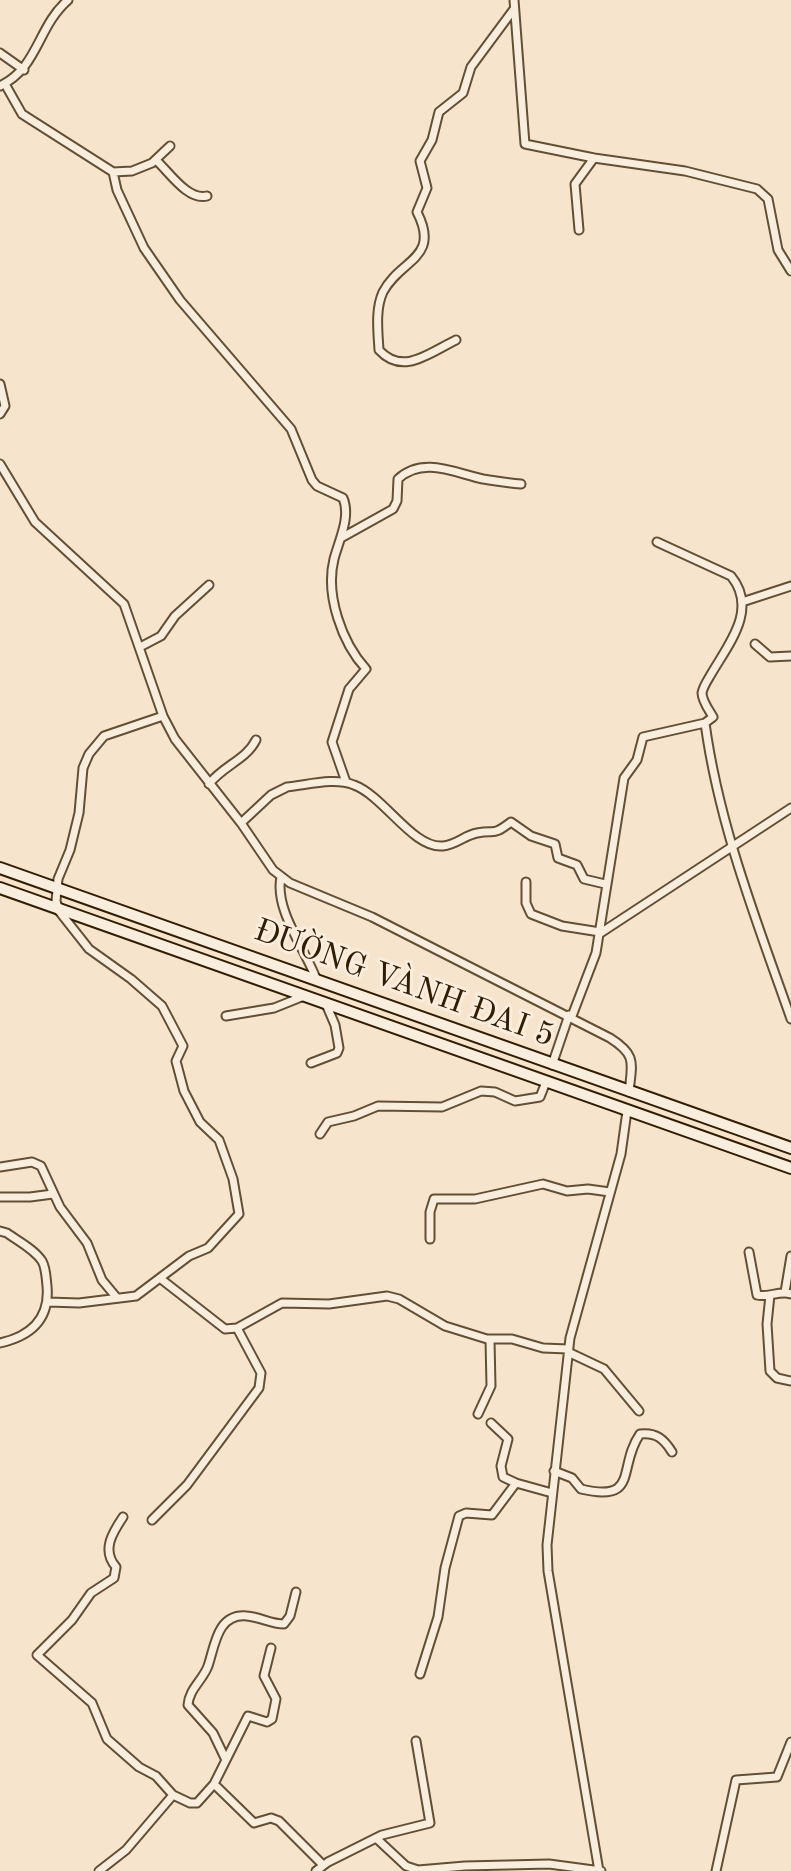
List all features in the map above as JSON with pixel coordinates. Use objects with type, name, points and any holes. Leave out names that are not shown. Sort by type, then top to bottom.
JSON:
[{"type":"main road","name":"ĐƯỜNG VÀNH ĐAI 5","points":[[0,868],[791,1148]]},
{"type":"main road","name":"ĐƯỜNG VÀNH ĐAI 5","points":[[0,888],[791,1168]]},
{"type":"street","points":[[68,0],[50,21],[24,70],[2,85],[22,114],[113,172],[132,171],[156,160],[170,146]]},
{"type":"street","points":[[514,5],[523,141],[529,146],[685,171],[757,189],[768,199],[778,250],[791,271]]},
{"type":"street","points":[[456,340],[414,361],[397,363],[389,360],[379,350],[377,325],[381,297],[385,288],[420,253],[424,245],[425,229],[417,212],[427,188],[420,161],[433,136],[437,115],[463,93],[471,67],[514,5]]},
{"type":"street","points":[[0,53],[24,70]]},
{"type":"street","points":[[579,230],[575,184],[594,158]]},
{"type":"street","points":[[156,160],[191,195],[200,198],[207,196]]},
{"type":"street","points":[[113,172],[117,190],[140,242],[177,296],[291,429],[312,480],[317,486],[343,498],[346,511],[333,564],[336,605],[349,648],[366,669],[349,689],[332,742],[346,782]]},
{"type":"street","points":[[0,384],[5,406],[0,414]]},
{"type":"street","points":[[0,464],[35,522],[124,604],[163,716],[182,749],[241,823],[265,861],[281,877],[372,917],[570,1016],[627,1050],[632,1062],[629,1092]]},
{"type":"street","points":[[341,538],[393,509],[397,501],[398,479],[413,470],[444,467],[482,478],[521,484]]},
{"type":"street","points":[[552,1065],[589,975],[600,933],[623,781],[637,760],[643,737],[705,723],[713,717],[704,700],[704,687],[740,626],[742,602],[731,576],[657,542]]},
{"type":"street","points":[[140,647],[161,636],[175,616],[209,585]]},
{"type":"street","points":[[742,602],[791,586]]},
{"type":"street","points":[[755,644],[770,657],[791,656]]},
{"type":"street","points":[[48,1302],[73,1303],[136,1296],[189,1256],[208,1248],[237,1218],[240,1210],[219,1140],[200,1122],[183,1087],[176,1061],[183,1046],[162,1006],[89,949],[58,909],[61,869],[70,850],[79,813],[83,768],[89,754],[104,736],[163,716]]},
{"type":"street","points":[[705,723],[715,785],[732,847],[791,1019]]},
{"type":"street","points":[[209,784],[223,768],[249,752],[256,740]]},
{"type":"street","points":[[241,823],[278,790],[346,782],[369,792],[427,843],[444,846],[476,833],[495,833],[511,822],[531,836],[555,844],[558,858],[577,865],[584,879],[605,884]]},
{"type":"street","points":[[526,882],[526,903],[531,914],[566,927],[600,933],[791,808]]},
{"type":"street","points":[[281,877],[280,889],[288,919],[317,981]]},
{"type":"street","points":[[226,1016],[274,1008],[304,996]]},
{"type":"street","points":[[311,1063],[337,1053],[339,1048],[335,1025],[326,1004]]},
{"type":"street","points":[[320,1134],[328,1122],[378,1106],[437,1108],[489,1090],[508,1099],[522,1101],[540,1097],[546,1082]]},
{"type":"street","points":[[376,1838],[406,1866],[418,1870],[549,1864],[600,1871],[548,1571],[547,1545],[568,1350],[621,1154],[627,1111]]},
{"type":"street","points":[[0,1167],[37,1163],[53,1194],[87,1243],[102,1280],[117,1298]]},
{"type":"street","points":[[430,1239],[430,1212],[434,1199],[475,1199],[543,1184],[567,1191],[588,1189],[610,1192]]},
{"type":"street","points":[[0,1197],[53,1194]]},
{"type":"street","points":[[0,1231],[7,1233],[41,1260],[45,1268],[48,1302],[33,1330],[0,1343]]},
{"type":"street","points":[[749,1252],[754,1291],[760,1296],[788,1293],[791,1256]]},
{"type":"street","points":[[161,1279],[225,1329],[237,1328],[282,1303],[329,1304],[387,1296],[399,1299],[445,1326],[490,1340],[512,1339],[543,1348],[568,1350],[604,1369],[639,1411]]},
{"type":"street","points":[[770,1295],[767,1324],[770,1371],[777,1378],[791,1381]]},
{"type":"street","points":[[152,1520],[187,1485],[259,1388],[261,1373],[237,1328]]},
{"type":"street","points":[[478,1414],[491,1386],[490,1340]]},
{"type":"street","points":[[491,1423],[508,1439],[500,1471],[503,1477],[552,1493]]},
{"type":"street","points":[[554,1471],[572,1478],[581,1489],[612,1492],[617,1491],[623,1482],[640,1434],[658,1436],[672,1452]]},
{"type":"street","points":[[420,1674],[438,1617],[445,1568],[459,1516],[466,1513],[492,1515],[516,1483]]},
{"type":"street","points":[[123,1517],[108,1545],[111,1562],[116,1567],[114,1578],[91,1593],[72,1620],[37,1655],[92,1703],[107,1739],[139,1767],[156,1776],[173,1795],[194,1804],[214,1784],[248,1716],[267,1722],[272,1719],[275,1693],[264,1676],[271,1648]]},
{"type":"street","points":[[225,1758],[213,1733],[188,1705],[190,1694],[206,1671],[217,1634],[227,1621],[246,1615],[284,1624],[290,1616],[296,1592]]},
{"type":"street","points":[[214,1784],[254,1823],[271,1818],[279,1821],[320,1868],[376,1838],[430,1823],[416,1741]]},
{"type":"street","points":[[716,1871],[736,1780],[777,1777],[791,1742]]},
{"type":"street","points":[[99,1871],[126,1850],[173,1795]]}]
